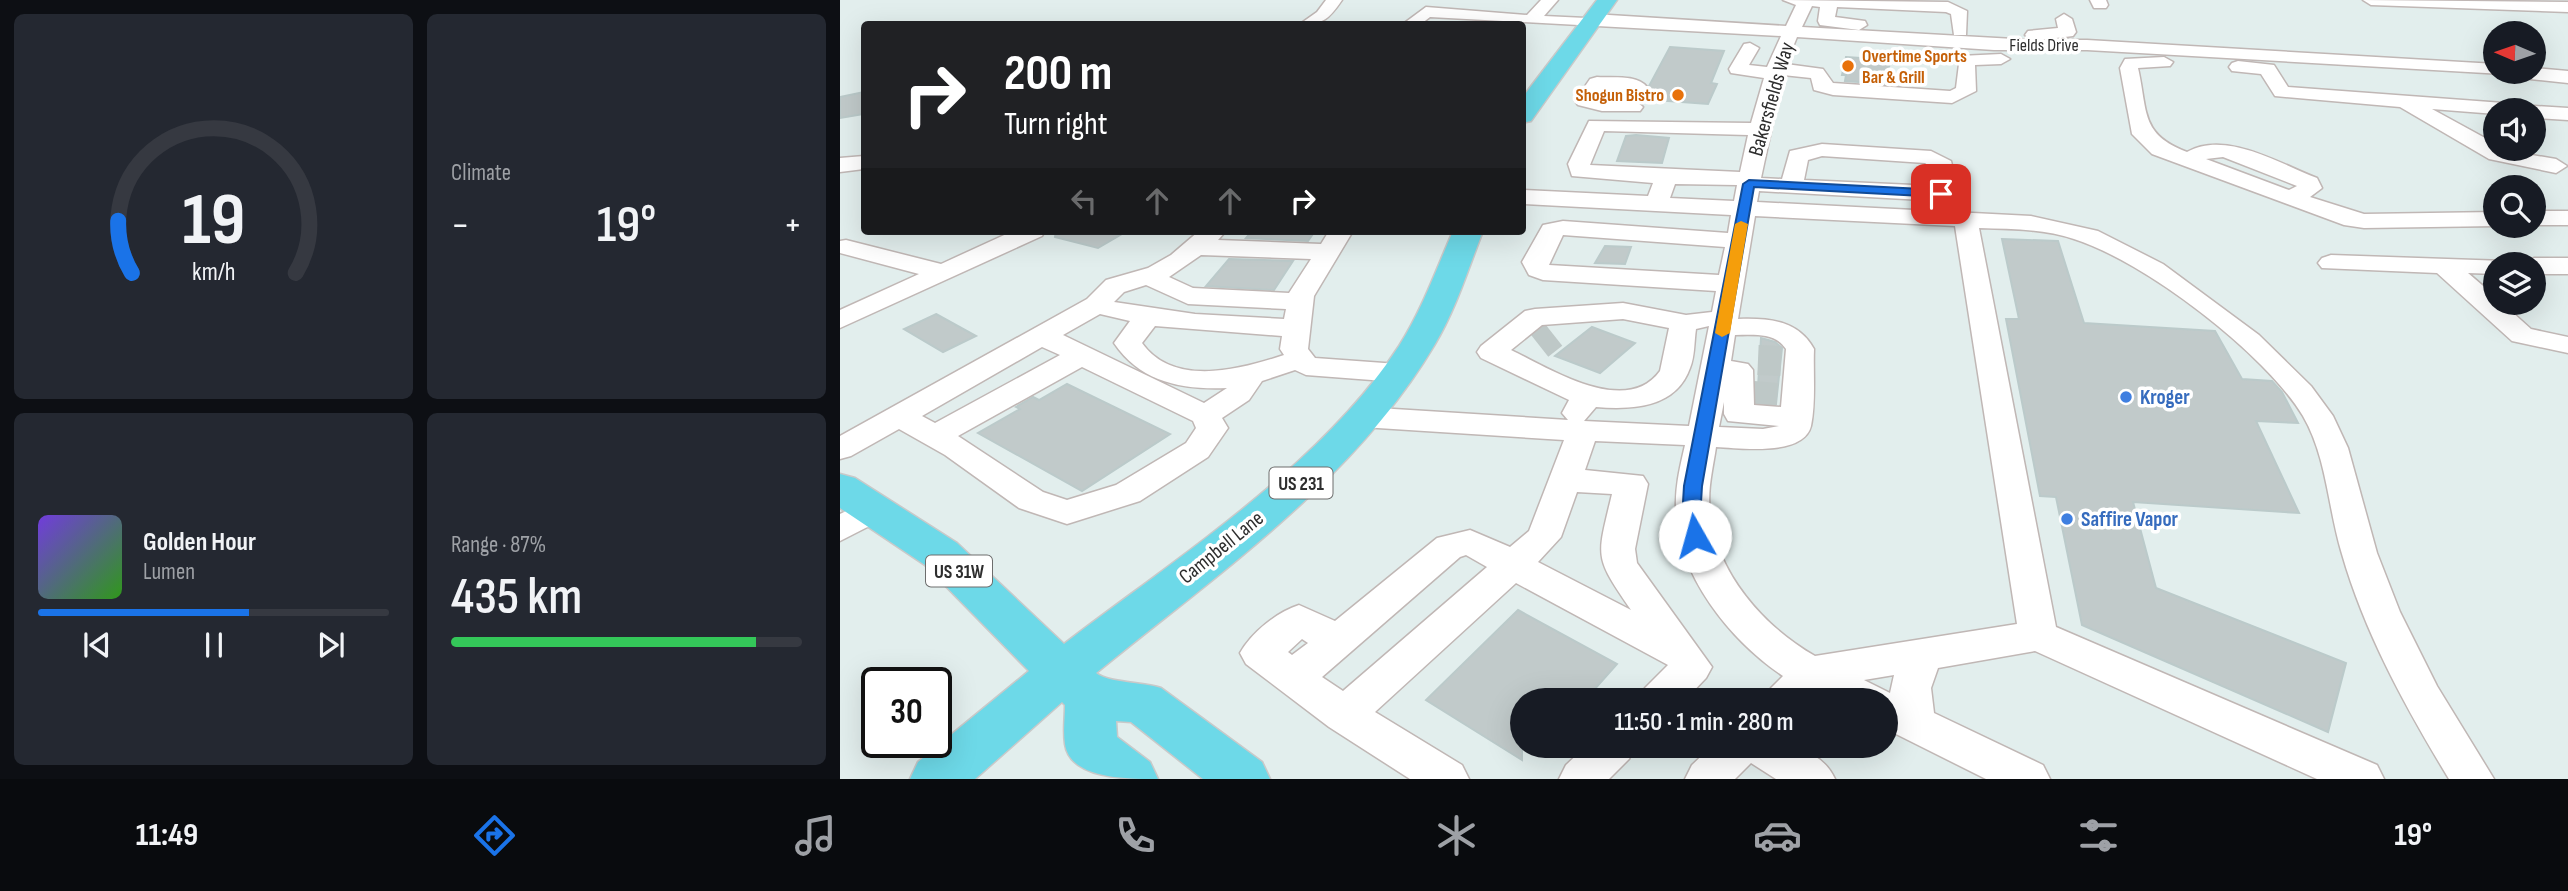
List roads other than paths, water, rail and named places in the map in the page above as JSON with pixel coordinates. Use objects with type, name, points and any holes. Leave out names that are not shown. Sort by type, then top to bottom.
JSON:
[{"type":"main road","points":[[1526,111],[1607,0]]},
{"type":"main road","name":"Campbell Lane","points":[[937,779],[1076,685],[1298,485],[1362,417],[1398,373],[1429,324],[1466,235]]},
{"type":"main road","name":"US 31W","points":[[851,509],[941,554],[1076,685]]},
{"type":"main road","points":[[1131,779],[1091,747],[1076,685],[1143,703],[1243,779]]},
{"type":"street","points":[[1314,21],[1323,16],[1334,0]]},
{"type":"street","points":[[1526,21],[1550,0]]},
{"type":"street","points":[[2371,0],[2568,7]]},
{"type":"street","points":[[1676,26],[1667,36],[1745,42],[1751,45],[1738,69],[1789,27],[1829,4],[1826,21],[1879,33],[1987,30],[2063,34],[2067,32],[2064,19]]},
{"type":"street","points":[[1415,21],[1430,6]]},
{"type":"street","name":"Fields Drive","points":[[1430,6],[1485,21]]},
{"type":"street","points":[[1641,9],[1651,14],[1706,22]]},
{"type":"street","points":[[1956,9],[1959,11],[1960,31]]},
{"type":"street","points":[[1956,9],[1987,30],[2005,57],[1966,60],[1966,91],[1952,97],[1826,88],[1819,83],[1820,76],[1789,27],[1956,9]]},
{"type":"street","name":"Fields Drive","points":[[1526,22],[1592,21],[1676,26],[1706,22],[1879,33],[1987,30],[2087,45],[2261,62],[2483,70]]},
{"type":"street","name":"Bakersfields Way","points":[[1789,27],[1761,122],[1724,322],[1767,375],[1704,436],[1691,502],[1691,519],[1702,555],[1724,593],[1771,646],[1799,687]]},
{"type":"street","points":[[1816,73],[1823,53],[1870,50],[1876,47],[1879,33]]},
{"type":"street","points":[[2483,108],[2282,92],[2261,62],[2131,63],[2144,139],[2188,160],[2204,151],[2226,151],[2309,183],[2311,188],[2290,198],[2356,221],[2483,219]]},
{"type":"street","points":[[2546,75],[2568,77]]},
{"type":"street","points":[[2404,102],[2461,137],[2497,154],[2564,167]]},
{"type":"street","points":[[1624,106],[1761,122]]},
{"type":"street","points":[[2546,113],[2568,114]]},
{"type":"street","points":[[1761,122],[1602,123],[1596,125],[1579,164],[1580,171],[1666,177],[1966,219],[2047,225],[2081,233],[2114,247],[2196,299],[2287,378],[2308,402],[2326,432],[2359,552],[2386,622],[2441,731],[2472,779]]},
{"type":"street","points":[[1526,197],[1657,203],[1792,186],[1933,195],[1941,194],[1946,186],[1943,166],[1931,157],[1822,150],[1798,156],[1792,186]]},
{"type":"street","points":[[840,165],[861,163]]},
{"type":"street","points":[[1657,203],[1666,177]]},
{"type":"street","points":[[1583,229],[1597,201]]},
{"type":"street","points":[[2546,218],[2568,218]]},
{"type":"street","points":[[1966,219],[2038,636]]},
{"type":"street","points":[[1730,284],[1538,270],[1535,262],[1552,230],[1583,229],[1737,241]]},
{"type":"street","points":[[840,320],[1024,235]]},
{"type":"street","points":[[840,449],[1096,305],[1115,286],[1148,276],[1204,239],[1334,242],[1298,315],[1294,349],[1306,366],[1398,373]]},
{"type":"street","points":[[842,249],[941,272]]},
{"type":"street","points":[[2331,263],[2483,266]]},
{"type":"street","points":[[2444,265],[2522,335],[2568,345]]},
{"type":"street","points":[[2546,266],[2568,266]]},
{"type":"street","points":[[1148,276],[1188,296],[1298,315]]},
{"type":"street","points":[[840,295],[881,300]]},
{"type":"street","points":[[1096,305],[1147,318],[1298,315]]},
{"type":"street","points":[[1362,417],[1419,423],[1579,419],[1704,436],[1782,437],[1792,432],[1767,375],[1793,334],[1724,322],[1686,323],[1623,311],[1535,317],[1490,352],[1514,363],[1579,419]]},
{"type":"street","points":[[1514,363],[1577,314]]},
{"type":"street","points":[[1147,318],[1128,343],[1134,355],[1170,376],[1206,378],[1250,375],[1301,359]]},
{"type":"street","points":[[1579,419],[1643,399],[1660,387],[1674,372],[1682,329],[1686,323]]},
{"type":"street","points":[[901,417],[1031,500],[1067,512],[1128,493],[1196,450],[1212,428],[1205,415],[1042,336]]},
{"type":"street","points":[[934,436],[1082,355]]},
{"type":"street","points":[[1205,415],[1232,399],[1248,384],[1250,375]]},
{"type":"street","points":[[1344,715],[1544,537],[1565,480],[1579,419]]},
{"type":"street","points":[[1565,480],[1631,484],[1617,549],[1620,566],[1678,685]]},
{"type":"street","points":[[1447,779],[1344,715],[1260,653],[1299,620],[1337,640],[1449,547],[1470,542],[1513,565],[1678,685]]},
{"type":"street","points":[[1799,687],[1925,655],[2038,636],[2362,779]]},
{"type":"street","points":[[1925,655],[1913,674],[1902,716],[2016,776]]},
{"type":"street","points":[[1581,779],[1602,758]]},
{"type":"street","points":[[1707,779],[1728,758]]},
{"type":"tunnel","points":[[1539,345],[1553,334]]},
{"type":"tunnel","points":[[1758,360],[1781,361]]},
{"type":"tunnel","points":[[1753,396],[1777,398]]},
{"type":"place","name":"Overtime Sports Bar & Grill","points":[[1848,66]]},
{"type":"place","name":"Shogun Bistro","points":[[1678,95]]},
{"type":"place","name":"Kroger","points":[[2126,397]]},
{"type":"place","name":"Saffire Vapor","points":[[2067,519]]}]
